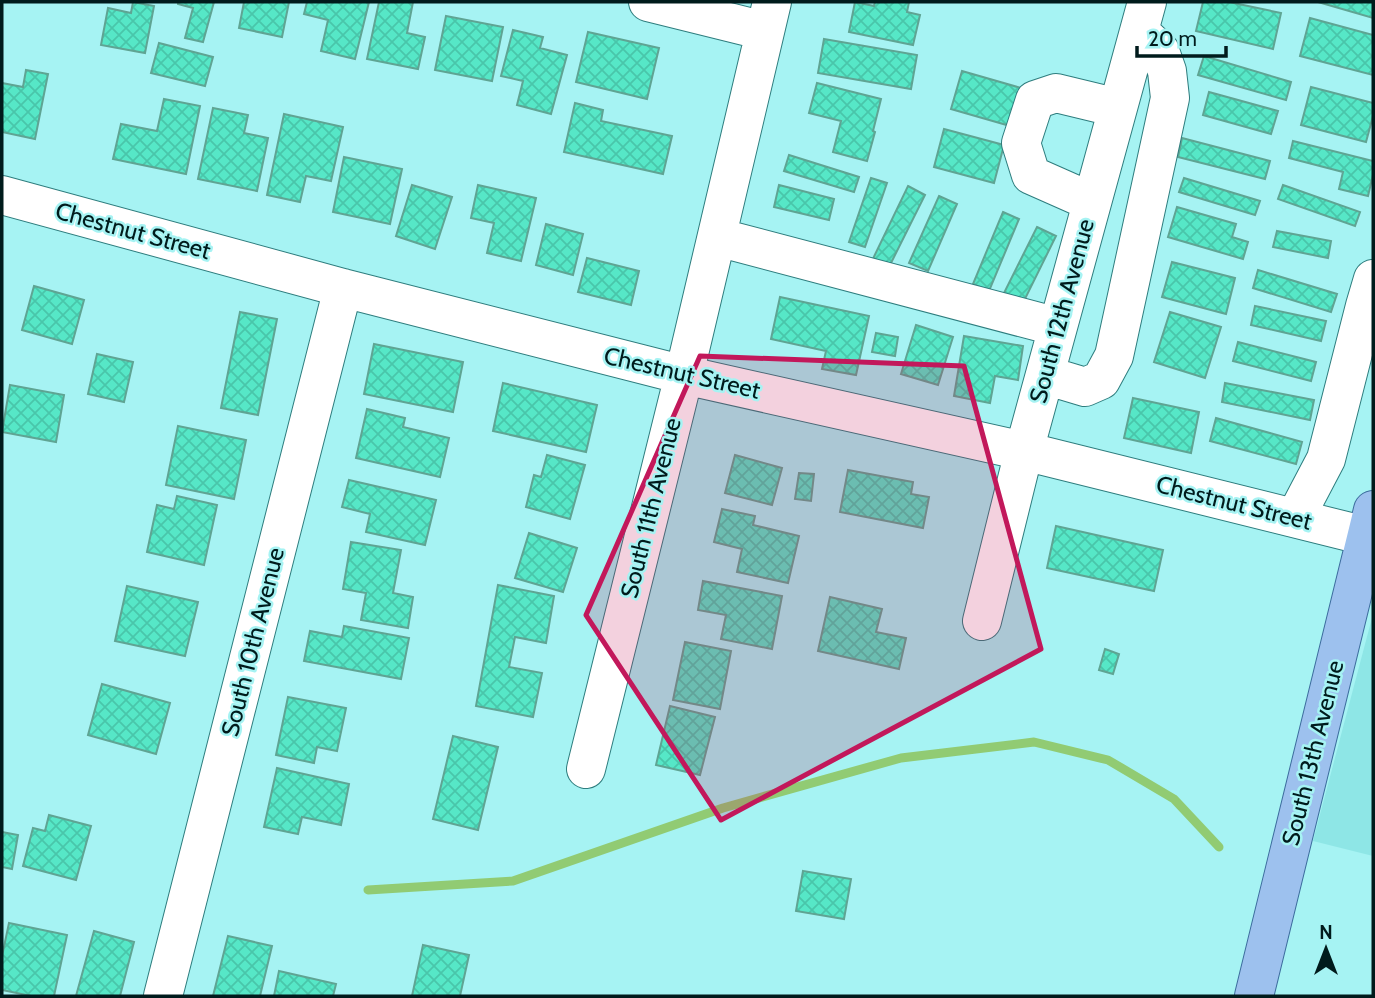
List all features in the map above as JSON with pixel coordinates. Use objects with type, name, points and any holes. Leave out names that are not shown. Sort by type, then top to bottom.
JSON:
[{"type":"main road","name":"South 13th Avenue","points":[[1254,996],[1370,523]]},
{"type":"street","points":[[648,2],[768,17]]},
{"type":"street","name":"South 11th Avenue","points":[[586,769],[684,375],[768,17]]},
{"type":"street","points":[[1045,375],[1085,387],[1101,380],[1114,356],[1170,98],[1167,71],[1143,17]]},
{"type":"street","name":"South 12th Avenue","points":[[982,621],[1024,451],[1143,17]]},
{"type":"street","points":[[1092,202],[1031,175],[1021,143],[1035,100],[1056,93],[1118,108]]},
{"type":"street","name":"Chestnut Street","points":[[2,195],[343,288],[684,375],[1024,451],[1294,518],[1370,523]]},
{"type":"street","points":[[717,237],[1058,327]]},
{"type":"street","points":[[1294,518],[1326,458],[1373,279]]},
{"type":"street","name":"South 10th Avenue","points":[[163,996],[343,288]]},
{"type":"highlighted area","points":[[700,356],[964,366],[1041,649],[721,820],[586,615]]},
{"type":"shaded area","points":[[1373,614],[1373,856],[1313,841]]},
{"type":"building","points":[[133,2],[154,6],[145,53],[101,45],[108,8],[131,13]]},
{"type":"building","points":[[178,2],[214,2],[203,42],[185,38],[193,8]]},
{"type":"building","points":[[244,2],[289,2],[282,37],[239,28]]},
{"type":"building","points":[[307,2],[369,2],[355,59],[321,51],[328,20],[304,14]]},
{"type":"building","points":[[379,2],[413,2],[407,33],[425,37],[418,69],[367,59]]},
{"type":"building","points":[[855,2],[874,6],[875,2],[909,2],[907,12],[920,15],[913,45],[849,32]]},
{"type":"building","points":[[1203,2],[1229,2],[1281,13],[1273,49],[1196,31]]},
{"type":"building","points":[[1318,2],[1373,2],[1373,18]]},
{"type":"building","points":[[446,16],[503,27],[492,81],[435,70]]},
{"type":"building","points":[[1310,18],[1373,35],[1373,75],[1300,56]]},
{"type":"building","points":[[513,30],[543,37],[540,48],[567,55],[551,114],[517,105],[523,81],[501,76]]},
{"type":"building","points":[[588,32],[659,48],[647,99],[576,82]]},
{"type":"building","points":[[824,39],[917,55],[911,89],[818,73]]},
{"type":"building","points":[[159,43],[213,57],[205,86],[151,73]]},
{"type":"building","points":[[1204,56],[1291,82],[1286,100],[1198,75]]},
{"type":"building","points":[[26,70],[48,74],[35,139],[2,132],[2,83],[23,87]]},
{"type":"building","points":[[962,71],[1021,88],[1010,126],[951,109]]},
{"type":"building","points":[[817,83],[881,99],[867,161],[833,152],[841,121],[809,113]]},
{"type":"building","points":[[1311,87],[1373,103],[1373,116],[1366,142],[1301,125]]},
{"type":"building","points":[[1209,92],[1278,111],[1271,134],[1203,115]]},
{"type":"building","points":[[164,99],[200,106],[186,174],[113,159],[121,124],[157,131]]},
{"type":"building","points":[[575,103],[603,110],[601,121],[672,136],[663,174],[564,152]]},
{"type":"building","points":[[213,108],[248,115],[244,133],[268,138],[257,191],[198,179]]},
{"type":"building","points":[[284,114],[343,127],[331,181],[306,176],[300,202],[267,195]]},
{"type":"building","points":[[944,129],[1004,145],[994,183],[934,167]]},
{"type":"building","points":[[1182,138],[1270,161],[1265,179],[1178,157]]},
{"type":"building","points":[[1293,141],[1373,161],[1368,196],[1339,189],[1343,172],[1289,158]]},
{"type":"building","points":[[789,155],[859,177],[854,192],[784,171]]},
{"type":"building","points":[[344,157],[402,169],[390,224],[333,212]]},
{"type":"building","points":[[871,178],[887,183],[865,247],[849,242]]},
{"type":"building","points":[[1184,178],[1260,201],[1255,215],[1179,192]]},
{"type":"building","points":[[412,185],[452,197],[435,249],[396,236]]},
{"type":"building","points":[[478,185],[536,198],[521,261],[487,253],[494,223],[471,218]]},
{"type":"building","points":[[779,185],[834,199],[829,220],[774,207]]},
{"type":"building","points":[[1283,185],[1360,212],[1355,226],[1278,199]]},
{"type":"building","points":[[908,186],[925,195],[885,275],[869,267]]},
{"type":"building","points":[[939,196],[957,204],[928,271],[909,263]]},
{"type":"building","points":[[1177,207],[1236,224],[1232,237],[1248,242],[1243,259],[1168,237]]},
{"type":"building","points":[[1003,212],[1019,219],[989,291],[973,284]]},
{"type":"building","points":[[546,224],[583,234],[573,275],[536,265]]},
{"type":"building","points":[[1037,227],[1056,236],[1021,307],[1002,297]]},
{"type":"building","points":[[1277,231],[1331,241],[1328,258],[1273,247]]},
{"type":"building","points":[[587,258],[639,271],[631,305],[578,292]]},
{"type":"building","points":[[1172,262],[1235,278],[1226,314],[1162,297]]},
{"type":"building","points":[[1258,270],[1337,294],[1331,312],[1253,288]]},
{"type":"building","points":[[34,286],[84,300],[72,344],[22,330]]},
{"type":"building","points":[[780,297],[869,316],[856,375],[822,369],[826,351],[771,339]]},
{"type":"building","points":[[1255,306],[1326,321],[1321,341],[1251,325]]},
{"type":"building","points":[[240,312],[277,319],[258,415],[221,408]]},
{"type":"building","points":[[1170,312],[1221,327],[1205,378],[1154,362]]},
{"type":"building","points":[[916,325],[953,337],[938,385],[901,374]]},
{"type":"building","points":[[876,333],[898,337],[895,356],[872,352]]},
{"type":"building","points":[[964,336],[1023,346],[1018,380],[995,376],[990,403],[954,396]]},
{"type":"building","points":[[1238,342],[1316,362],[1311,381],[1233,361]]},
{"type":"building","points":[[374,344],[463,362],[453,412],[364,394]]},
{"type":"building","points":[[97,354],[133,362],[124,402],[88,394]]},
{"type":"building","points":[[503,383],[597,405],[586,452],[493,431]]},
{"type":"building","points":[[1225,383],[1314,400],[1310,420],[1222,402]]},
{"type":"building","points":[[10,385],[64,395],[56,442],[2,432]]},
{"type":"building","points":[[1133,398],[1199,412],[1191,453],[1124,438]]},
{"type":"building","points":[[367,409],[405,418],[403,427],[449,438],[440,477],[356,458]]},
{"type":"building","points":[[1216,418],[1302,442],[1296,464],[1210,441]]},
{"type":"building","points":[[178,426],[246,440],[234,499],[166,485]]},
{"type":"building","points":[[547,455],[585,465],[570,519],[526,507],[534,475],[541,477]]},
{"type":"building","points":[[735,455],[782,468],[772,505],[725,493]]},
{"type":"building","points":[[848,470],[913,482],[911,494],[929,497],[923,528],[840,512]]},
{"type":"building","points":[[799,473],[814,474],[811,501],[795,499]]},
{"type":"building","points":[[349,480],[436,500],[425,545],[366,532],[370,514],[342,507]]},
{"type":"building","points":[[177,496],[217,505],[204,565],[147,552],[157,505],[174,509]]},
{"type":"building","points":[[722,509],[755,516],[753,525],[799,536],[788,583],[737,572],[742,549],[714,542]]},
{"type":"building","points":[[1056,526],[1163,550],[1154,591],[1047,568]]},
{"type":"building","points":[[529,533],[577,548],[563,592],[515,578]]},
{"type":"building","points":[[351,542],[401,550],[393,593],[413,597],[408,628],[361,620],[366,593],[343,589]]},
{"type":"building","points":[[703,581],[782,596],[772,649],[721,639],[726,615],[698,610]]},
{"type":"building","points":[[498,585],[554,596],[546,643],[515,637],[509,667],[542,673],[533,717],[476,706]]},
{"type":"building","points":[[127,586],[198,602],[185,656],[115,641]]},
{"type":"building","points":[[830,597],[882,609],[876,632],[906,638],[899,669],[818,651]]},
{"type":"building","points":[[344,626],[409,638],[401,679],[304,661],[310,631],[342,637]]},
{"type":"building","points":[[685,642],[731,651],[720,709],[673,700]]},
{"type":"building","points":[[1105,649],[1119,654],[1113,674],[1099,670]]},
{"type":"building","points":[[102,684],[170,703],[156,754],[88,735]]},
{"type":"building","points":[[288,697],[346,708],[337,751],[317,747],[314,763],[276,755]]},
{"type":"building","points":[[670,706],[715,717],[700,775],[656,765]]},
{"type":"building","points":[[453,736],[498,747],[478,830],[433,819]]},
{"type":"building","points":[[277,768],[349,784],[341,825],[302,817],[298,834],[264,827]]},
{"type":"building","points":[[49,815],[91,826],[76,880],[23,866],[33,828],[45,831]]},
{"type":"building","points":[[2,832],[18,835],[12,869],[2,867]]},
{"type":"building","points":[[803,871],[851,879],[844,919],[796,911]]},
{"type":"building","points":[[9,923],[67,935],[54,996],[31,996],[2,990],[2,956]]},
{"type":"building","points":[[94,931],[134,942],[120,996],[76,996]]},
{"type":"building","points":[[228,936],[272,946],[260,996],[213,996]]},
{"type":"building","points":[[423,945],[469,955],[460,996],[412,996]]},
{"type":"building","points":[[279,971],[336,984],[333,996],[274,996]]},
{"type":"waterway","points":[[368,890],[513,881],[723,808],[901,758],[1034,742],[1108,760],[1174,799],[1219,847]]}]
